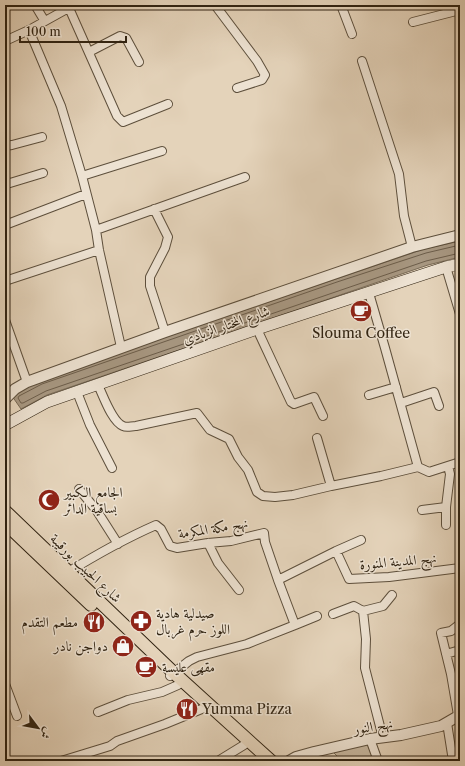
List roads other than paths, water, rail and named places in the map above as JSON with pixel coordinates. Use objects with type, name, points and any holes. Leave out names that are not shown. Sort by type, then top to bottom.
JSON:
[{"type":"main road","name":"شارع المختار الزيادي","points":[[5,425],[47,402],[257,329],[446,267],[460,264]]},
{"type":"main road","name":"شارع الحبيب بورقيبة","points":[[5,511],[65,574]]},
{"type":"main road","name":"شارع الحبيب بورقيبة","points":[[5,523],[65,574],[172,674],[271,761]]},
{"type":"main road","name":"شارع الحبيب بورقيبة","points":[[172,674],[178,685],[262,761]]},
{"type":"street","points":[[35,5],[44,20]]},
{"type":"street","points":[[215,5],[265,74],[265,77],[262,80],[237,88]]},
{"type":"street","points":[[341,5],[352,34]]},
{"type":"street","points":[[5,41],[29,30],[44,20],[72,6],[89,52],[117,116],[123,122],[168,104]]},
{"type":"street","points":[[413,22],[460,10]]},
{"type":"street","points":[[29,30],[61,106],[82,176],[96,230],[99,250],[121,347]]},
{"type":"street","points":[[89,52],[120,36],[126,38],[138,62]]},
{"type":"street","points":[[362,62],[399,174],[404,216],[412,247]]},
{"type":"street","points":[[5,146],[12,146],[42,137]]},
{"type":"street","points":[[82,176],[162,151]]},
{"type":"street","points":[[5,182],[10,183],[43,173]]},
{"type":"street","points":[[96,230],[245,177]]},
{"type":"street","points":[[5,225],[86,194]]},
{"type":"street","points":[[154,209],[168,237],[165,248],[150,276],[150,286],[165,332]]},
{"type":"street","points":[[5,399],[15,389],[27,382],[121,347],[412,247],[460,235]]},
{"type":"street","points":[[5,281],[99,250]]},
{"type":"street","points":[[446,267],[460,314]]},
{"type":"street","points":[[369,293],[418,467]]},
{"type":"street","points":[[5,320],[27,382]]},
{"type":"street","points":[[257,329],[291,402],[294,404],[314,397],[323,416]]},
{"type":"street","points":[[98,384],[114,418],[121,425],[127,427],[197,413],[210,430],[229,439],[238,457],[248,470],[257,492],[263,496],[275,497],[293,494],[418,467],[429,472],[460,462]]},
{"type":"street","points":[[369,395],[396,387]]},
{"type":"street","points":[[77,392],[93,431],[112,468]]},
{"type":"street","points":[[401,403],[434,392],[439,406]]},
{"type":"street","points":[[317,438],[331,486]]},
{"type":"street","points":[[446,525],[446,507],[450,474],[448,466]]},
{"type":"street","points":[[79,489],[97,511],[118,544]]},
{"type":"street","points":[[422,510],[446,507]]},
{"type":"street","name":"نهج مكة المكرمة","points":[[65,574],[84,562],[156,525],[161,529],[170,546],[177,548],[231,541],[264,533],[265,542],[278,580]]},
{"type":"street","points":[[295,625],[278,580],[361,540]]},
{"type":"street","points":[[208,543],[218,563],[239,590]]},
{"type":"street","name":"نهج المدينة المنورة","points":[[336,551],[349,578],[389,577],[460,568]]},
{"type":"street","points":[[333,614],[354,606],[363,611],[383,606],[392,595]]},
{"type":"street","points":[[363,611],[366,639],[365,668],[383,738]]},
{"type":"street","points":[[172,674],[188,661],[197,657],[247,644],[317,616]]},
{"type":"street","points":[[459,715],[441,633],[451,631],[460,624]]},
{"type":"street","points":[[446,654],[460,650]]},
{"type":"street","points":[[5,684],[17,716]]},
{"type":"street","points":[[98,712],[128,700],[162,692],[178,685]]},
{"type":"street","points":[[61,761],[110,746],[117,741],[204,708]]},
{"type":"street","name":"نهج النور","points":[[289,761],[296,757],[314,752],[370,739],[400,736],[441,726],[459,715]]},
{"type":"street","points":[[447,723],[454,761]]},
{"type":"street","points":[[370,739],[378,761]]},
{"type":"street","points":[[218,761],[244,745]]},
{"type":"water","points":[[460,241],[460,257],[428,265],[47,395],[21,409],[12,396],[40,380],[424,249]]},
{"type":"place","name":"Slouma Coffee","points":[[361,311]]},
{"type":"place","name":"الجامع الكبير بساقية الدائر","points":[[49,500]]},
{"type":"place","name":"صيدلية هادية اللوز حرم غربال","points":[[141,621]]},
{"type":"place","name":"مطعم التقدم","points":[[94,622]]},
{"type":"place","name":"دواجن نادر","points":[[123,646]]},
{"type":"place","name":"مقهى عليسة","points":[[146,667]]},
{"type":"place","name":"Yumma Pizza","points":[[187,709]]}]
